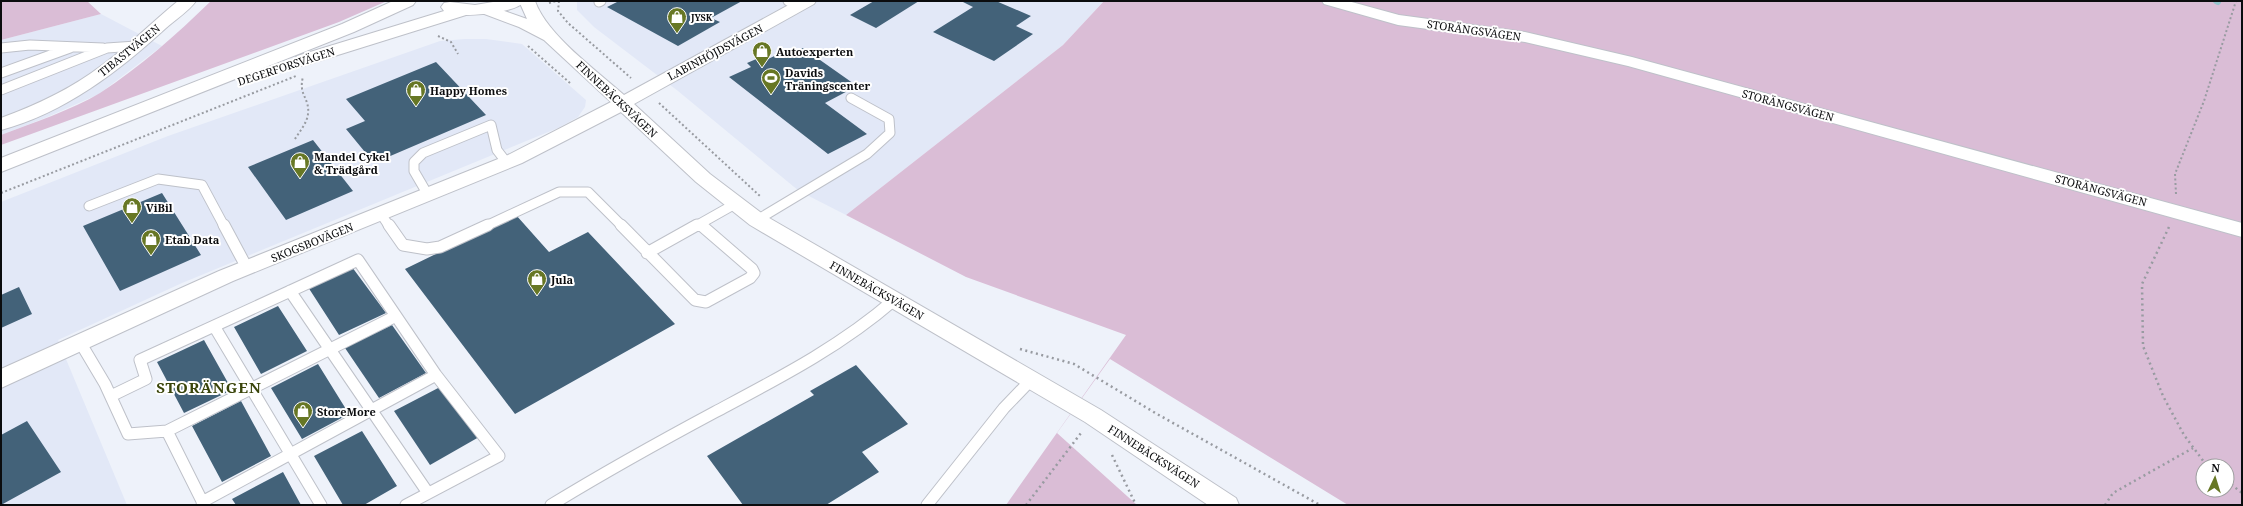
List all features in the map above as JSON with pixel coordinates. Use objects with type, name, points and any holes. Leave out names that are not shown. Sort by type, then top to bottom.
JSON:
[{"type":"main road","name":"DEGERFORSVÄGEN","points":[[1,165],[348,28],[407,1]]},
{"type":"main road","points":[[440,1],[449,7],[464,10],[485,9],[516,1]]},
{"type":"main road","name":"DEGERFORSVÄGEN","points":[[108,124],[280,67],[464,10]]},
{"type":"street","name":"TIBASTVÄGEN","points":[[1,124],[62,98],[94,79],[136,46],[188,1]]},
{"type":"street","name":"FINNEBÄCKSVÄGEN","points":[[527,1],[532,15],[553,40],[703,178],[757,220],[1093,416],[1227,505]]},
{"type":"street","name":"STORÄNGSVÄGEN","points":[[1330,1],[1398,20],[1525,37],[1632,62],[2242,230]]},
{"type":"street","name":"LABINHÖJDSVÄGEN","points":[[621,103],[798,3]]},
{"type":"street","name":"FINNEBÄCKSVÄGEN","points":[[485,9],[525,24],[553,40]]},
{"type":"street","name":"SKOGSBOVÄGEN","points":[[1,379],[80,342],[247,268],[507,163],[572,131],[621,103]]},
{"type":"lane","points":[[1,48],[30,45],[107,48],[136,46]]},
{"type":"lane","points":[[1,73],[74,47]]},
{"type":"lane","points":[[1,90],[107,48]]},
{"type":"lane","points":[[757,220],[776,210],[867,154],[890,133],[889,119],[851,98]]},
{"type":"lane","points":[[428,195],[414,171],[414,162],[423,153],[491,125],[497,150],[507,163]]},
{"type":"lane","points":[[89,206],[158,179],[202,185],[247,268]]},
{"type":"lane","points":[[381,214],[403,245],[427,249],[440,247],[559,192],[580,190],[588,192],[695,300],[706,302],[750,278],[754,273],[752,269],[700,224]]},
{"type":"lane","points":[[647,253],[735,204]]},
{"type":"lane","points":[[111,396],[146,379],[140,360],[358,260],[436,375],[499,456],[406,505]]},
{"type":"lane","points":[[290,291],[428,493]]},
{"type":"lane","points":[[552,505],[622,461],[769,383],[854,332],[872,320],[894,300]]},
{"type":"lane","points":[[80,342],[111,396],[128,434],[167,431],[396,316]]},
{"type":"lane","points":[[214,326],[321,505]]},
{"type":"lane","points":[[167,431],[203,504],[436,375]]},
{"type":"lane","points":[[927,505],[1004,408],[1031,380]]},
{"type":"path","points":[[559,1],[558,11],[568,23],[645,90],[776,210]]},
{"type":"path","points":[[2201,458],[2184,436],[2163,396],[2142,346],[2142,284],[2177,211],[2175,174],[2204,100],[2236,1]]},
{"type":"path","points":[[434,35],[451,42],[458,54]]},
{"type":"path","points":[[522,41],[570,83]]},
{"type":"path","points":[[1,193],[305,74],[300,87],[309,108],[307,120],[295,139]]},
{"type":"path","points":[[1016,348],[1074,364],[1157,414],[1320,505]]},
{"type":"path","points":[[1026,505],[1093,416]]},
{"type":"path","points":[[2105,505],[2113,493],[2193,448]]},
{"type":"path","points":[[1110,450],[1136,505]]},
{"type":"shaded area","points":[[1,1],[87,1],[101,14],[1,40]]},
{"type":"shaded area","points":[[211,1],[387,1],[339,22],[1,145],[1,135],[77,105],[115,83],[158,50]]},
{"type":"shaded area","points":[[577,1],[1104,1],[1063,45],[846,215],[799,191],[678,91],[594,27],[577,10]]},
{"type":"shaded area","points":[[1104,1],[2242,1],[2242,505],[1348,505],[1110,359],[1057,433],[1137,505],[1006,505],[1126,335],[966,277],[846,215],[1063,45]]},
{"type":"shaded area","points":[[101,14],[162,46],[99,94],[45,118],[1,135],[1,40]]},
{"type":"shaded area","points":[[486,39],[522,44],[586,100],[585,107],[578,117],[558,128],[182,283],[58,340],[127,505],[1,505],[1,202],[168,136],[440,41]]},
{"type":"building","name":"JYSK","points":[[619,1],[742,1],[711,18],[720,22],[678,46],[607,7]]},
{"type":"building","points":[[874,1],[919,1],[876,28],[850,15]]},
{"type":"building","points":[[961,1],[996,1],[1031,16],[1016,26],[1033,34],[994,61],[933,32],[973,7]]},
{"type":"building","points":[[803,48],[857,86],[825,103],[867,134],[828,154],[729,77],[751,67],[747,63],[761,57],[766,60],[789,49],[794,52]]},
{"type":"building","name":"Happy Homes","points":[[436,62],[486,115],[374,163],[346,129],[365,121],[346,99]]},
{"type":"building","name":"Mandel Cykel & Trädgård","points":[[313,140],[353,191],[286,220],[248,167]]},
{"type":"building","points":[[162,193],[201,255],[120,291],[83,226]]},
{"type":"building","name":"Jula","points":[[516,215],[549,252],[588,232],[675,324],[515,414],[405,269]]},
{"type":"building","points":[[352,267],[386,313],[339,335],[308,287]]},
{"type":"building","points":[[19,287],[32,314],[1,328],[1,295]]},
{"type":"building","points":[[278,306],[307,351],[261,374],[234,327]]},
{"type":"building","points":[[392,325],[426,373],[379,398],[345,348]]},
{"type":"building","points":[[204,340],[232,390],[184,413],[157,362]]},
{"type":"building","points":[[318,364],[349,414],[302,439],[271,388]]},
{"type":"building","points":[[856,365],[908,424],[862,452],[879,472],[826,505],[743,505],[707,456],[814,395],[810,391]]},
{"type":"building","points":[[442,386],[479,437],[430,465],[394,411]]},
{"type":"building","points":[[241,401],[271,456],[222,482],[192,426]]},
{"type":"building","points":[[27,421],[61,472],[1,505],[1,435]]},
{"type":"building","points":[[362,431],[397,486],[364,505],[343,505],[314,456]]},
{"type":"building","points":[[283,472],[301,505],[236,505],[232,499]]},
{"type":"place","name":"JYSK","points":[[677,34]]},
{"type":"place","name":"Autoexperten","points":[[762,68]]},
{"type":"place","name":"Davids Träningscenter","points":[[771,95]]},
{"type":"place","name":"Happy Homes","points":[[416,107]]},
{"type":"place","name":"Mandel Cykel & Trädgård","points":[[300,179]]},
{"type":"place","name":"ViBil","points":[[132,224]]},
{"type":"place","name":"Etab Data","points":[[151,256]]},
{"type":"place","name":"Jula","points":[[537,296]]},
{"type":"place","name":"StoreMore","points":[[303,428]]},
{"type":"district","name":"STORÄNGEN","points":[[209,387]]}]
